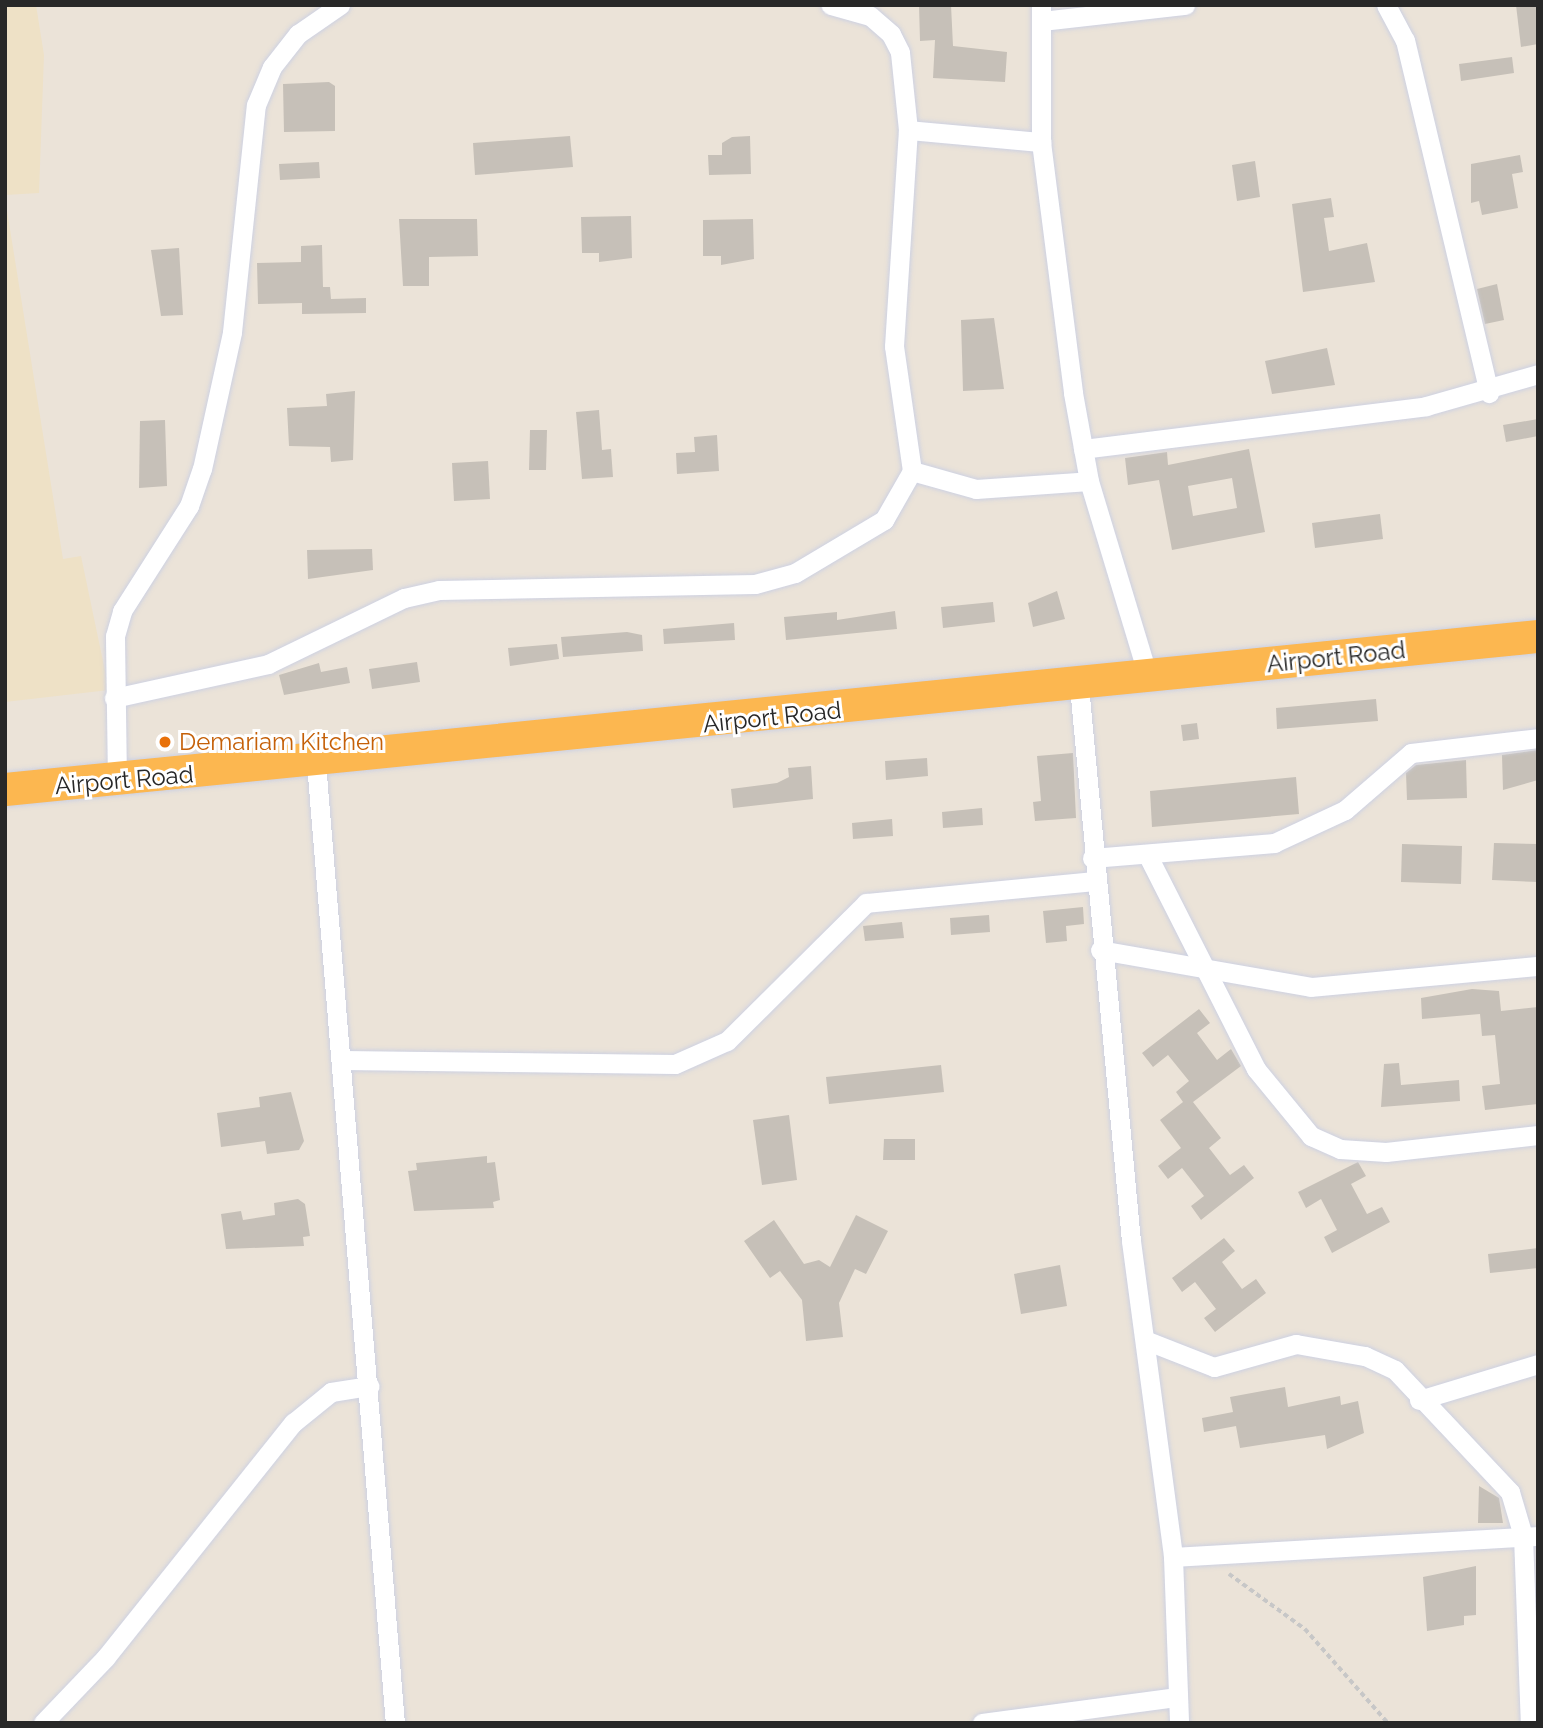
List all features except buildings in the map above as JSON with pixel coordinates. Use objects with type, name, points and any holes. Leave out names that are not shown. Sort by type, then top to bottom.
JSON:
[{"type":"highway","name":"Airport Road","points":[[5,789],[316,763],[1079,686],[1538,636]]},
{"type":"street","points":[[117,781],[115,636],[122,611],[189,506],[202,469],[232,332],[256,105],[272,67],[298,34],[340,5]]},
{"type":"street","points":[[114,698],[268,664],[404,598],[439,590],[755,584],[795,573],[884,520],[912,471],[894,346],[908,130],[900,52],[891,34],[870,16],[831,5]]},
{"type":"street","points":[[1148,677],[1088,481],[1041,142],[1041,13],[1185,5]]},
{"type":"street","points":[[1386,5],[1405,40],[1489,393]]},
{"type":"street","points":[[908,130],[1041,142]]},
{"type":"street","points":[[1083,449],[1489,393],[1538,374]]},
{"type":"street","points":[[912,471],[976,489],[1088,481]]},
{"type":"street","points":[[1079,686],[1100,950],[1173,1557],[1180,1723]]},
{"type":"street","points":[[1092,858],[1148,856],[1274,843],[1345,810],[1382,784],[1411,753],[1538,738]]},
{"type":"street","points":[[316,763],[370,1386],[395,1723]]},
{"type":"street","points":[[1148,856],[1256,1069],[1311,1136],[1340,1149],[1386,1152],[1538,1135]]},
{"type":"street","points":[[342,1060],[675,1064],[727,1041],[866,903],[1093,881]]},
{"type":"street","points":[[1100,950],[1207,971],[1311,987],[1538,966]]},
{"type":"street","points":[[1145,1340],[1214,1367],[1296,1344],[1365,1356],[1395,1370],[1419,1399],[1494,1471],[1510,1492],[1530,1536],[1530,1723]]},
{"type":"street","points":[[1419,1399],[1538,1364]]},
{"type":"street","points":[[43,1723],[106,1657],[293,1423],[331,1392],[370,1386]]},
{"type":"street","points":[[1173,1557],[1530,1536]]},
{"type":"street","points":[[982,1723],[1092,1715],[1177,1697]]},
{"type":"path","points":[[1201,1555],[1306,1629],[1388,1723]]},
{"type":"shaded area","points":[[5,5],[36,5],[44,55],[39,193],[5,195]]},
{"type":"shaded area","points":[[5,198],[63,559],[81,556],[109,690],[5,702]]},
{"type":"place","name":"Demariam Kitchen","points":[[165,742]]}]
